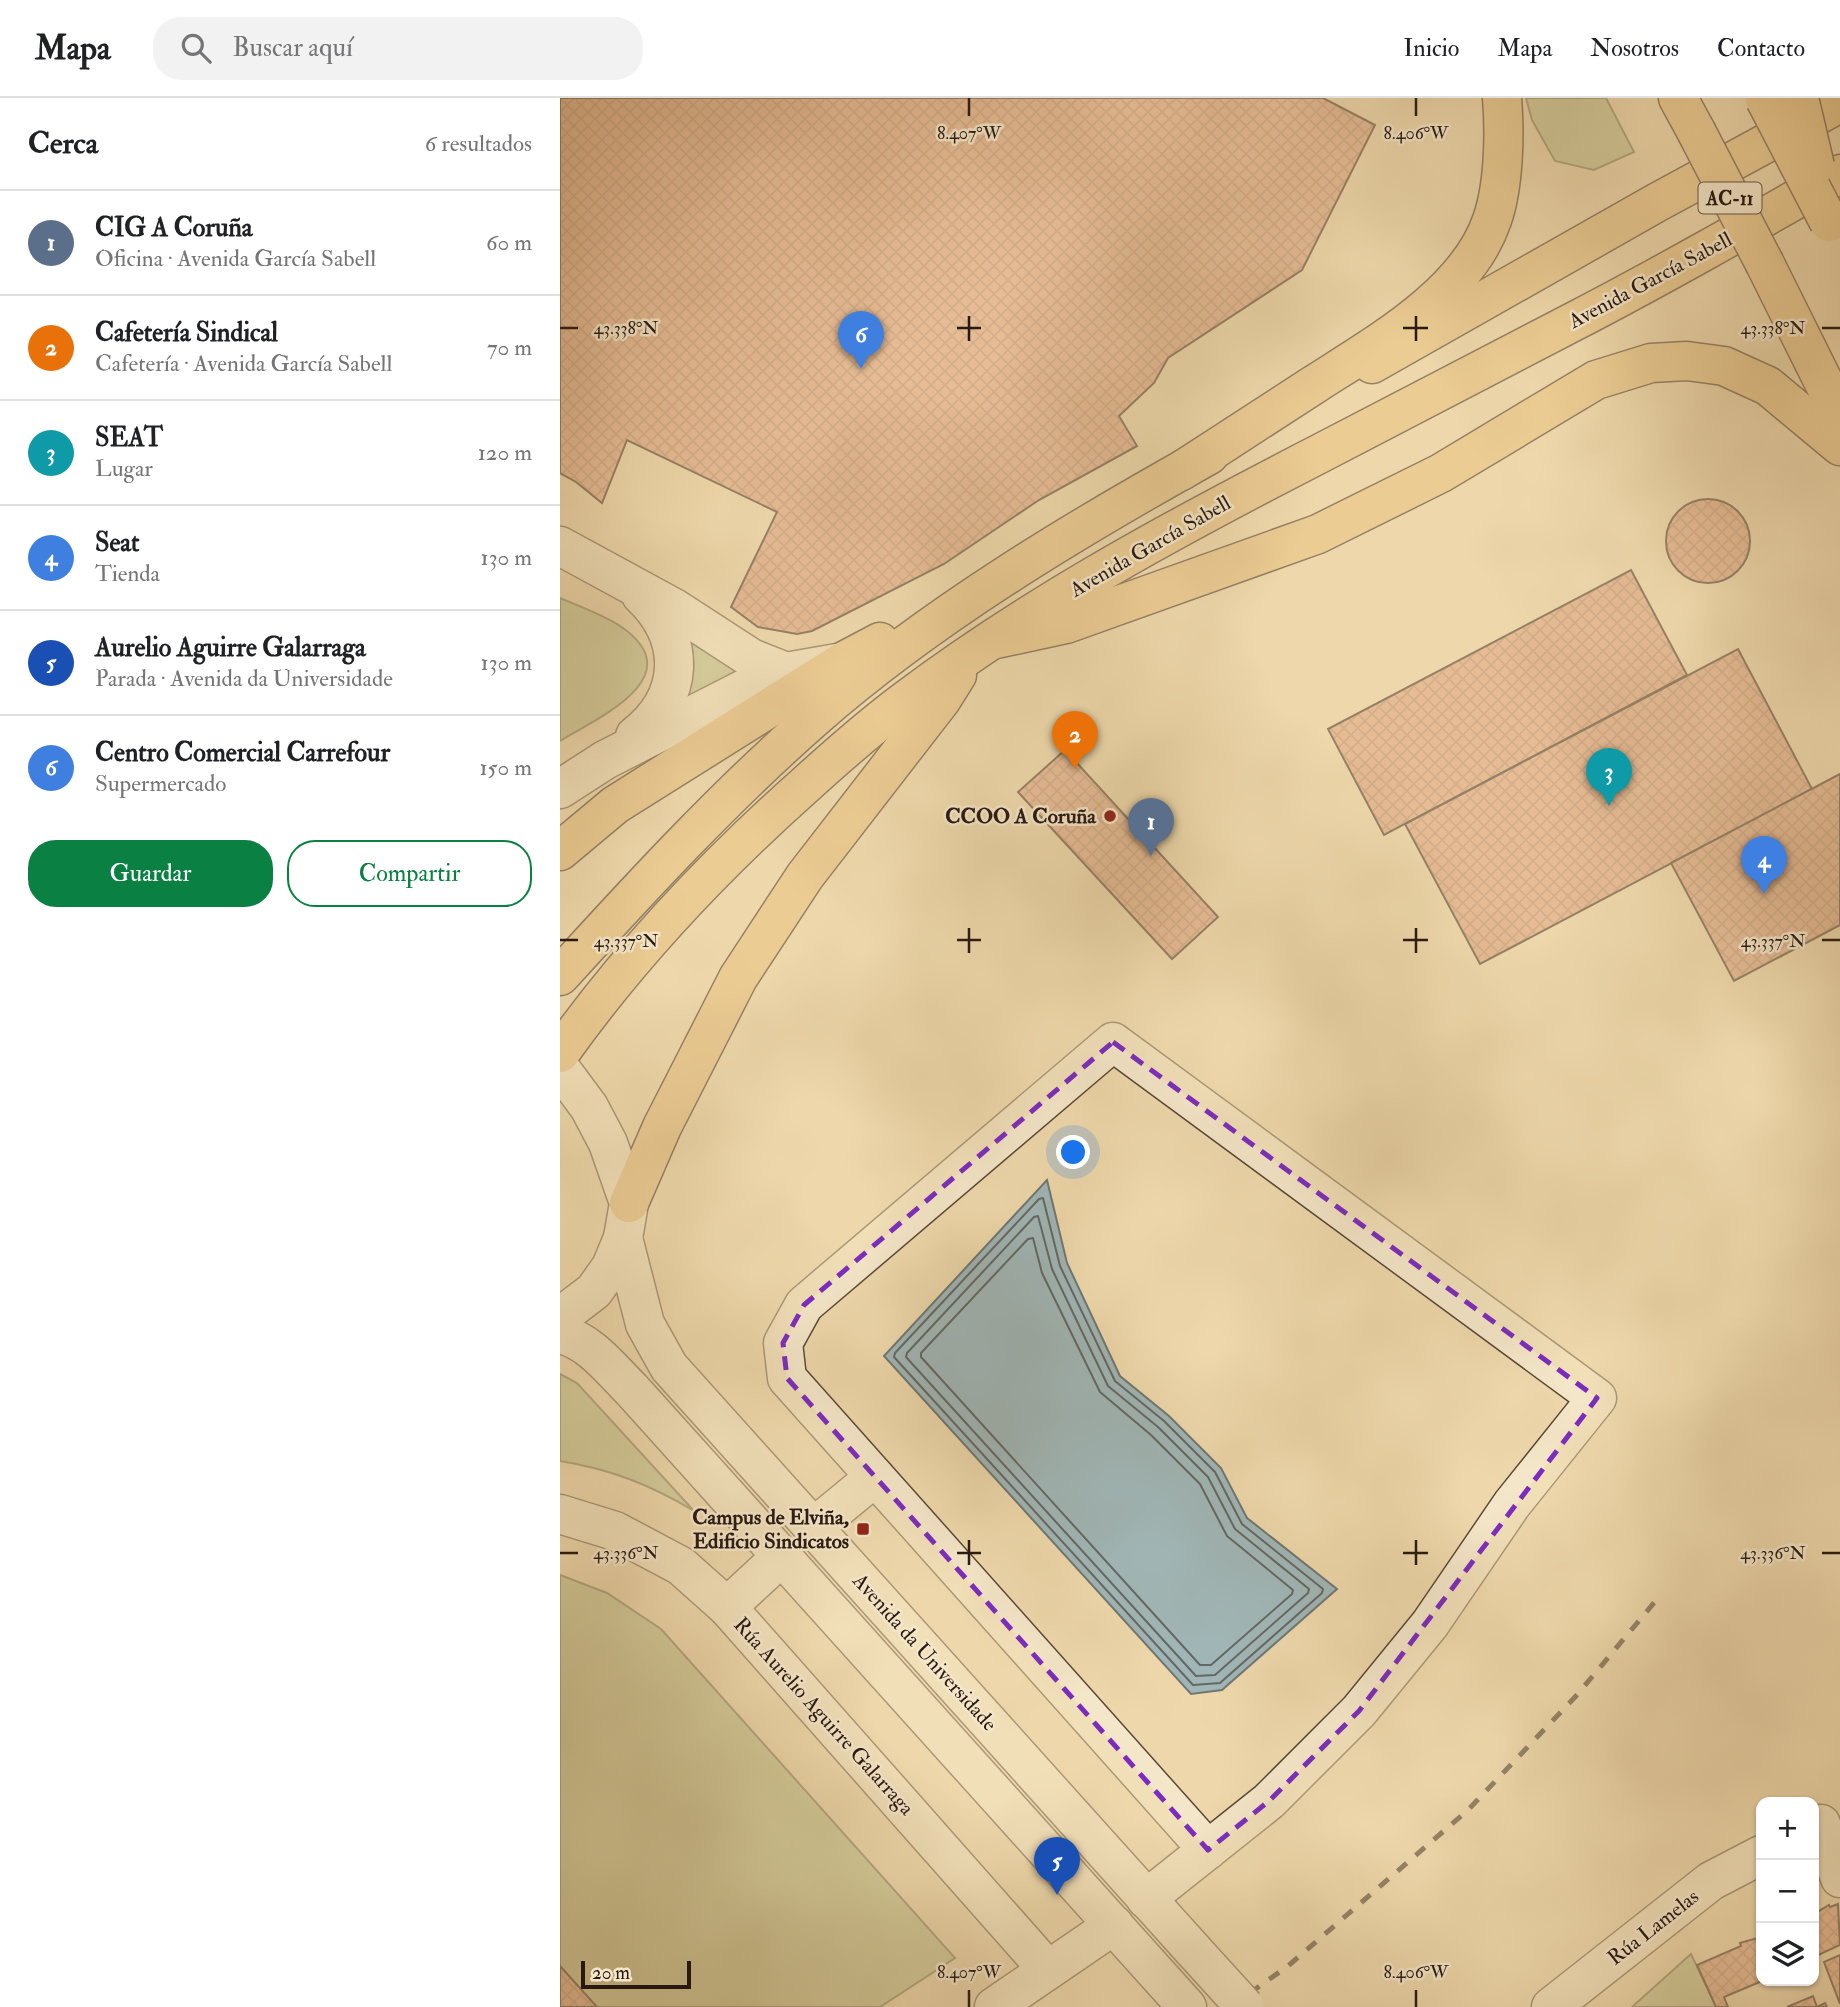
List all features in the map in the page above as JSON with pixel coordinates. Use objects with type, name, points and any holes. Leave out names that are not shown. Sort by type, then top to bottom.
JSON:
[{"type":"main road","points":[[1181,471],[1394,333],[1429,306],[1454,279],[1478,250],[1493,219],[1499,186],[1502,98]]},
{"type":"main road","name":"AC-11","points":[[1678,98],[1840,415]]},
{"type":"main road","points":[[1776,98],[1834,233]]},
{"type":"main road","points":[[560,976],[652,875],[754,772],[814,718],[887,660],[979,594],[1079,530],[1181,471],[1840,103]]},
{"type":"main road","name":"Avenida García Sabell","points":[[560,1053],[640,950],[770,816],[838,755],[905,701],[981,648],[1107,568],[1210,510],[1684,264],[1840,174]]},
{"type":"main road","points":[[626,1221],[662,1127],[738,978],[805,876],[981,648],[1066,624],[1318,534],[1441,473],[1596,380],[1651,363],[1687,361],[1724,366],[1768,386],[1840,446]]},
{"type":"main road","points":[[560,851],[615,805],[844,661],[979,594]]},
{"type":"street","points":[[560,546],[624,579],[751,658],[786,672]]},
{"type":"street","points":[[605,760],[640,732],[661,709],[672,688],[676,667],[661,618],[624,579]]},
{"type":"street","points":[[560,789],[605,760],[712,703],[786,672],[844,661]]},
{"type":"street","points":[[1146,1899],[1208,1850],[1269,1801],[1359,1711],[1430,1624],[1512,1504],[1597,1398],[1113,1042],[804,1305],[783,1343],[787,1378],[1208,1850]]},
{"type":"street","name":"Avenida da Universidade","points":[[560,1068],[589,1107],[608,1143],[645,1324],[669,1367],[1245,2007]]},
{"type":"street","points":[[560,1317],[594,1291],[611,1267],[626,1221]]},
{"type":"street","name":"Avenida da Universidade","points":[[560,1334],[570,1336],[593,1351],[632,1390],[1187,2007]]},
{"type":"street","points":[[813,1528],[875,1477]]},
{"type":"street","name":"Rúa Aurelio Aguirre Galarraga","points":[[560,1514],[615,1531],[681,1566],[727,1606],[1048,1970]]},
{"type":"street","points":[[727,1606],[782,1556]]},
{"type":"street","points":[[1825,1823],[1840,1878]]},
{"type":"street","name":"Rúa Lamelas","points":[[1551,2007],[1712,1881],[1756,1858]]},
{"type":"street","points":[[994,2007],[1114,1925]]},
{"type":"highlighted area","points":[[1113,1042],[1597,1398],[1359,1711],[1269,1801],[1208,1850],[787,1378],[783,1343],[804,1305]]},
{"type":"green space","points":[[1526,98],[1606,98],[1634,152],[1594,170],[1555,161],[1532,120]]},
{"type":"green space","points":[[560,598],[623,628],[641,646],[647,663],[643,679],[631,694],[615,708],[560,741]]},
{"type":"green space","points":[[680,621],[739,669],[682,704]]},
{"type":"green space","points":[[560,1374],[577,1383],[694,1511],[630,1479],[560,1461]]},
{"type":"green space","points":[[560,1575],[607,1593],[661,1629],[955,1958],[880,2007],[560,2007]]},
{"type":"green space","points":[[1691,1954],[1716,2007],[1632,2007]]},
{"type":"water","points":[[1047,1180],[1067,1263],[1120,1376],[1169,1416],[1221,1468],[1247,1518],[1337,1589],[1222,1690],[1191,1694],[884,1356]]},
{"type":"building","points":[[560,98],[1323,98],[1375,125],[1302,270],[1168,358],[1154,383],[1119,416],[1137,446],[1039,500],[944,564],[812,631],[797,634],[758,627],[731,607],[777,512],[627,440],[602,503],[560,473]]},
{"type":"building","points":[[1708,499],[1724,502],[1738,511],[1747,525],[1750,541],[1747,557],[1738,571],[1724,580],[1708,583],[1692,580],[1678,571],[1669,557],[1666,541],[1669,525],[1678,511],[1692,502]]},
{"type":"building","points":[[1631,570],[1687,675],[1384,835],[1328,729]]},
{"type":"building","points":[[1738,649],[1812,789],[1480,964],[1405,824]]},
{"type":"building","points":[[1065,750],[1218,917],[1172,959],[1018,792]]},
{"type":"building","points":[[1840,774],[1840,925],[1734,981],[1671,863]]},
{"type":"building","points":[[1838,1904],[1840,1945],[1819,1955],[1819,1911],[1829,1905]]},
{"type":"building","points":[[1756,1938],[1756,1984],[1724,1997],[1728,2007],[1716,2007],[1697,1965],[1741,1946],[1740,1943]]},
{"type":"building","points":[[1840,1955],[1840,2004],[1824,1962]]},
{"type":"building","points":[[560,1966],[597,2007],[560,2007]]},
{"type":"building","points":[[1813,1996],[1817,2007],[1787,2007]]},
{"type":"railway","points":[[1230,2007],[1288,1966],[1468,1810],[1576,1696],[1658,1598]]},
{"type":"place","name":"Centro Comercial Carrefour","points":[[861,369]]},
{"type":"place","name":"Cafetería Sindical","points":[[1075,769]]},
{"type":"place","name":"SEAT","points":[[1609,806]]},
{"type":"place","name":"CCOO A Coruña","points":[[1110,816]]},
{"type":"place","name":"CIG A Coruña","points":[[1151,856]]},
{"type":"place","name":"Seat","points":[[1764,894]]},
{"type":"place","name":"Campus de Elviña, Edificio Sindicatos","points":[[863,1529]]},
{"type":"place","name":"Aurelio Aguirre Galarraga","points":[[1057,1895]]}]
